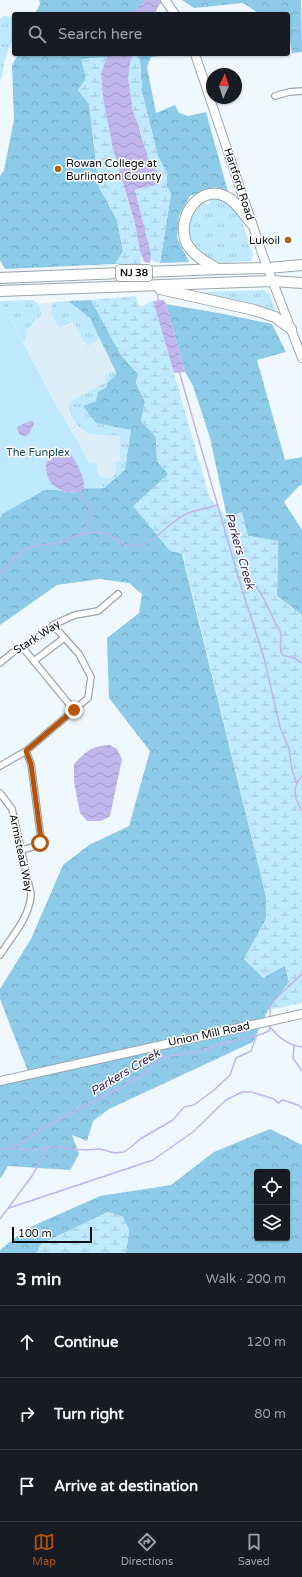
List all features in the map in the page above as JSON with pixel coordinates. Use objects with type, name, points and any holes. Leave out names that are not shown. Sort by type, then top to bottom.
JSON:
[{"type":"highway","points":[[218,269],[198,256],[187,243],[184,226],[185,218],[189,209],[195,202],[203,197],[211,194],[220,194],[227,196],[237,205],[251,222]]},
{"type":"highway","name":"NJ 38","points":[[0,278],[268,268],[302,265]]},
{"type":"highway","name":"NJ 38","points":[[0,291],[272,281],[302,283]]},
{"type":"highway","points":[[145,285],[254,310],[275,317],[291,329]]},
{"type":"street","points":[[165,0],[174,12]]},
{"type":"street","name":"Hartford Road","points":[[196,56],[251,222],[302,358]]},
{"type":"street","points":[[275,96],[289,92],[302,91]]},
{"type":"street","name":"Stark Way","points":[[0,663],[17,649],[23,648],[53,625],[75,615],[98,611],[118,594]]},
{"type":"street","points":[[0,766],[26,751],[88,698],[91,677],[79,654],[53,625]]},
{"type":"street","points":[[34,661],[64,638]]},
{"type":"street","points":[[23,648],[74,710]]},
{"type":"street","points":[[21,850],[37,845],[40,843],[41,839],[31,764],[26,751]]},
{"type":"street","name":"Armistead Way","points":[[0,793],[12,809],[31,894],[27,915],[0,955]]},
{"type":"street","name":"Union Mill Road","points":[[0,1081],[302,1014]]},
{"type":"shaded area","points":[[54,302],[52,306],[63,328],[73,322],[98,341],[101,339],[116,370],[106,382],[73,400],[68,412],[78,428],[85,432],[96,435],[120,436],[121,461],[116,464],[116,472],[109,478],[104,478],[98,474],[98,463],[90,465],[59,411],[23,341],[25,341],[28,329],[36,322],[41,309],[39,304]]},
{"type":"green space","points":[[39,0],[145,0],[137,12],[36,12],[40,4]]},
{"type":"green space","points":[[182,0],[301,0],[302,52],[292,53],[290,40],[290,12],[257,12],[243,3],[194,8]]},
{"type":"green space","points":[[4,16],[12,17],[12,41],[5,59],[2,77],[0,80],[0,19]]},
{"type":"green space","name":"Rowan College at Burlington County","points":[[17,56],[108,56],[82,59],[86,79],[78,90],[89,104],[99,187],[117,220],[123,251],[115,264],[5,269],[0,260],[0,176],[4,170],[14,120],[12,66]]},
{"type":"green space","points":[[132,56],[137,56],[140,60],[142,92],[158,156],[167,173],[167,186],[171,194],[160,263],[151,260],[135,193],[136,189],[157,185],[159,179],[156,167],[148,159],[141,132],[133,112],[128,78]]},
{"type":"green space","points":[[136,56],[162,56],[151,57],[147,67],[156,113],[175,105],[179,113],[188,116],[206,112],[228,192],[215,187],[190,196],[179,216],[177,238],[189,262],[160,263],[171,194],[167,186],[167,173],[158,157],[142,92],[140,61]]},
{"type":"green space","points":[[107,57],[101,74],[103,98],[113,149],[137,234],[141,264],[115,264],[123,251],[117,220],[99,187],[89,104],[78,90],[86,79],[81,59]]},
{"type":"green space","points":[[219,197],[227,200],[239,213],[253,255],[251,261],[224,263],[210,260],[198,252],[190,240],[187,227],[189,217],[192,212],[203,200],[207,205],[209,204],[209,198]]},
{"type":"green space","points":[[265,290],[266,293],[269,293],[275,310],[273,311],[203,295],[204,292]]},
{"type":"green space","points":[[136,296],[139,307],[153,301],[210,499],[227,517],[242,512],[248,536],[278,541],[277,596],[302,615],[302,1003],[268,1010],[289,982],[285,966],[263,978],[244,959],[266,919],[266,896],[183,554],[170,551],[133,506],[168,474],[157,461],[156,437],[141,421],[145,402],[136,382],[138,374],[121,355],[91,300]]},
{"type":"green space","points":[[33,300],[40,306],[41,315],[28,329],[25,341],[23,341],[10,317],[0,316],[0,301]]},
{"type":"green space","points":[[91,300],[121,355],[138,374],[136,383],[145,402],[141,421],[156,437],[157,461],[168,474],[182,554],[266,896],[266,919],[244,959],[285,966],[289,982],[268,1010],[253,1042],[109,1109],[93,1121],[87,1141],[72,1135],[79,1154],[70,1170],[8,1166],[0,1179],[0,1081],[29,1074],[0,999],[0,989],[31,939],[63,865],[89,845],[129,826],[150,751],[109,698],[107,638],[139,613],[142,594],[129,583],[100,579],[57,585],[0,625],[0,518],[2,514],[44,490],[57,490],[73,493],[84,488],[104,488],[125,470],[131,430],[96,423],[83,406],[96,401],[98,392],[106,388],[108,382],[117,374],[90,318],[68,301]]},
{"type":"green space","points":[[68,301],[90,318],[101,339],[87,346],[73,322],[60,328],[52,316],[52,305],[54,302]]},
{"type":"green space","name":"The Funplex","points":[[0,302],[2,302],[59,411],[104,488],[44,490],[0,515]]},
{"type":"green space","points":[[166,304],[272,324],[286,352],[257,360],[285,460],[302,457],[302,485],[299,486],[284,502],[302,530],[302,615],[277,596],[278,541],[248,536],[227,517],[210,438],[193,386],[185,372]]},
{"type":"green space","points":[[116,370],[118,374],[108,382],[106,388],[96,401],[84,406],[96,423],[131,430],[125,470],[104,488],[57,488],[63,490],[44,490],[2,514],[0,517],[0,499],[61,414],[90,464],[93,462],[98,463],[98,474],[106,478],[112,477],[116,471],[115,462],[121,461],[120,436],[99,435],[82,430],[71,416],[69,404],[73,400],[106,382],[105,375]]},
{"type":"green space","points":[[270,1129],[302,1145],[302,1253],[126,1253],[129,1230],[123,1217],[108,1212],[41,1244],[37,1253],[0,1253],[0,1250],[26,1229],[100,1196],[171,1185],[214,1152]]},
{"type":"green space","points":[[108,1212],[123,1217],[129,1230],[126,1253],[37,1253],[41,1244]]},
{"type":"water","points":[[145,0],[164,0],[159,5],[156,12],[134,12]]},
{"type":"water","points":[[107,56],[132,56],[128,78],[133,112],[148,159],[154,164],[159,180],[157,185],[136,189],[135,191],[151,254],[150,263],[144,262],[140,251],[135,224],[113,149],[103,98],[101,74]]},
{"type":"water","points":[[164,300],[185,372],[174,373],[153,301]]},
{"type":"water","points":[[31,421],[34,424],[29,434],[25,436],[20,435],[17,429],[18,426]]},
{"type":"water","points":[[63,448],[67,450],[74,459],[81,472],[84,488],[81,491],[72,493],[64,491],[55,487],[49,480],[46,463],[53,454]]},
{"type":"water","points":[[110,745],[117,749],[122,759],[110,816],[101,821],[87,821],[80,813],[74,782],[74,764],[90,750]]},
{"type":"waterway","name":"Parkers Creek","points":[[157,295],[159,302]]},
{"type":"waterway","name":"Parkers Creek","points":[[179,371],[240,583],[264,658],[280,727],[289,748],[292,770],[297,783],[295,789],[296,799],[302,811]]},
{"type":"waterway","points":[[79,490],[93,516],[83,534]]},
{"type":"waterway","points":[[0,574],[19,554],[33,546],[62,542],[90,532],[108,535],[125,545],[141,545],[153,539],[180,517],[197,510],[218,505]]},
{"type":"waterway","points":[[238,577],[251,582],[265,600],[280,631],[280,649],[282,655],[294,658],[302,663]]},
{"type":"waterway","name":"Parkers Creek","points":[[297,783],[302,776]]},
{"type":"waterway","name":"Parkers Creek","points":[[270,1018],[270,1008],[272,1002],[302,974]]},
{"type":"waterway","name":"Parkers Creek","points":[[12,1148],[61,1118],[141,1076],[163,1057],[199,1052],[218,1045],[262,1034],[269,1031],[271,1024]]},
{"type":"waterway","points":[[270,1027],[284,1040],[292,1045],[302,1047]]},
{"type":"waterway","points":[[0,1149],[13,1148],[30,1150],[51,1147],[86,1150],[100,1149],[115,1153],[124,1152],[140,1139],[173,1120],[184,1107],[194,1105],[214,1090],[230,1075],[236,1058],[251,1051],[257,1035]]},
{"type":"waterway","points":[[294,1046],[293,1058],[302,1071]]},
{"type":"waterway","points":[[9,1208],[153,1160],[193,1132],[226,1100],[242,1092],[252,1092],[274,1099],[278,1103],[283,1100],[298,1105],[302,1108]]},
{"type":"waterway","points":[[0,1219],[32,1176],[48,1148]]},
{"type":"place","name":"Rowan College at Burlington County","points":[[58,169]]},
{"type":"place","name":"Lukoil","points":[[288,240]]},
{"type":"route","points":[[40,843],[41,839],[31,764],[26,751],[74,710]]}]
